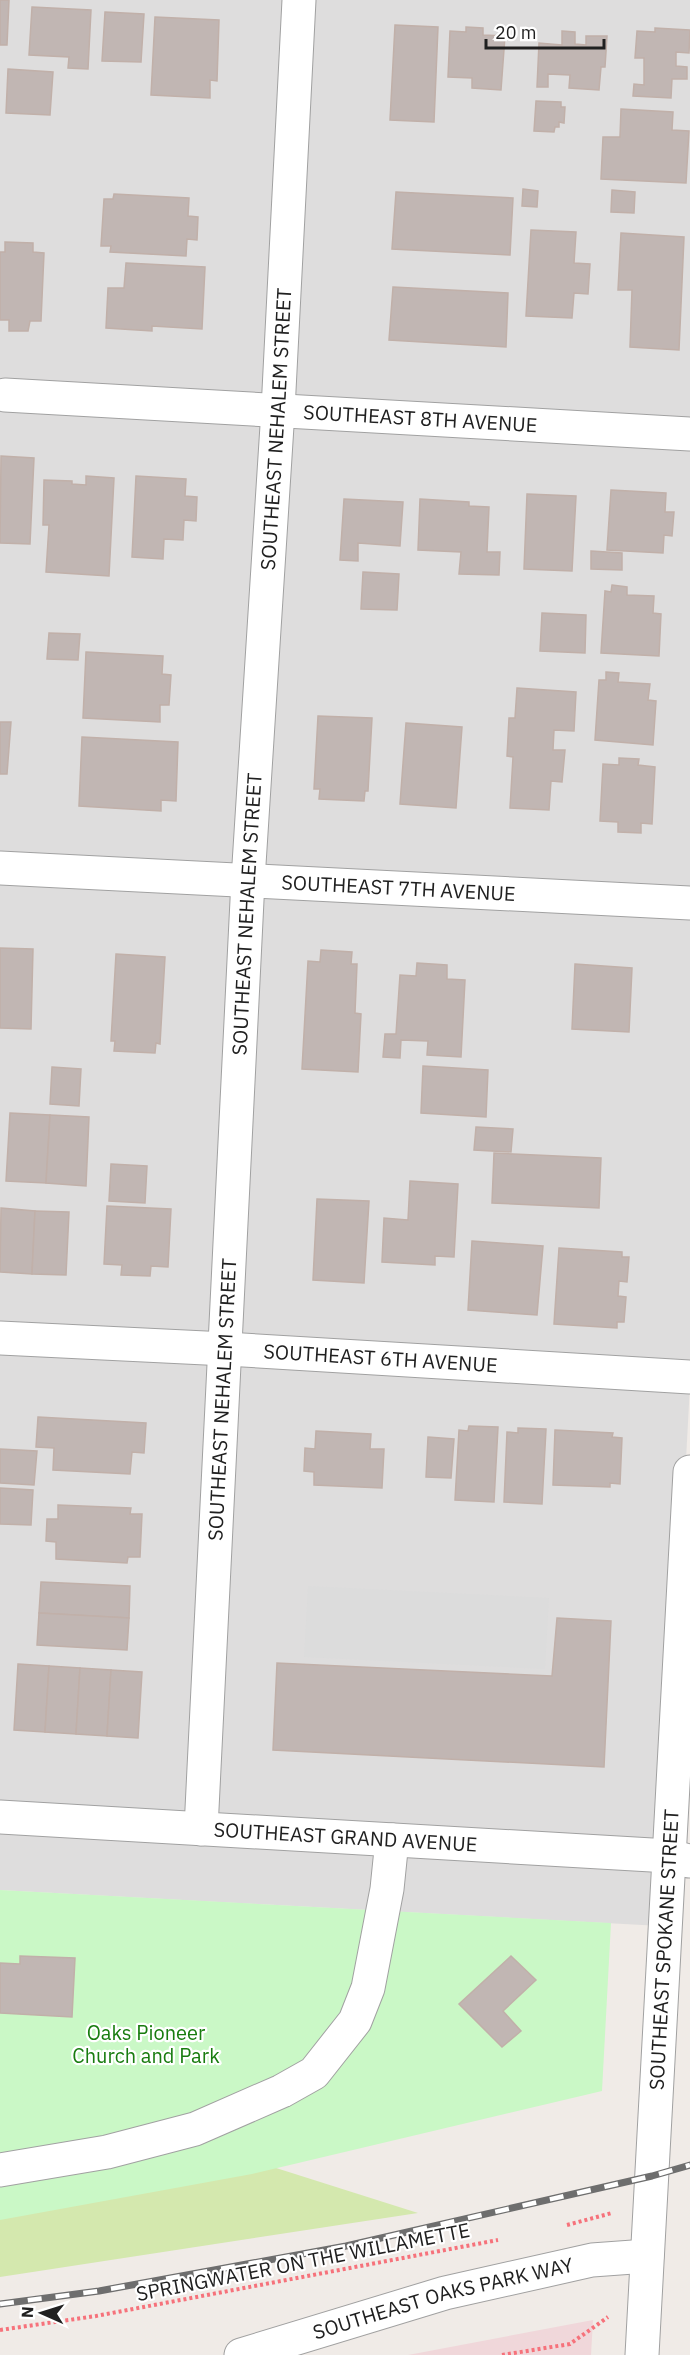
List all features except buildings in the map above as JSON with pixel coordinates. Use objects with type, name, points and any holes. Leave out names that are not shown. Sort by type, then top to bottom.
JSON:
[{"type":"street","name":"SOUTHEAST NEHALEM STREET","points":[[201,1828],[248,880],[278,410],[299,0]]},
{"type":"street","name":"SOUTHEAST 8TH AVENUE","points":[[5,395],[690,434]]},
{"type":"street","name":"SOUTHEAST 7TH AVENUE","points":[[0,868],[690,903]]},
{"type":"street","name":"SOUTHEAST 6TH AVENUE","points":[[0,1338],[226,1348],[690,1377]]},
{"type":"street","name":"SOUTHEAST SPOKANE STREET","points":[[642,2355],[647,2256],[680,1859],[690,1472]]},
{"type":"street","name":"SOUTHEAST GRAND AVENUE","points":[[0,1817],[680,1859]]},
{"type":"street","points":[[0,2170],[107,2152],[195,2129],[282,2091],[314,2073],[355,2021],[368,1988],[387,1889],[392,1840]]},
{"type":"street","name":"SOUTHEAST OAKS PARK WAY","points":[[241,2355],[445,2292],[592,2260],[647,2256]]},
{"type":"path","points":[[564,2225],[609,2214]]},
{"type":"path","name":"SPRINGWATER ON THE WILLAMETTE","points":[[0,2330],[96,2316],[501,2240]]},
{"type":"path","points":[[502,2355],[570,2344],[616,2311],[645,2304]]},
{"type":"shaded area","points":[[0,0],[690,0],[690,1385],[661,1926],[0,1890]]},
{"type":"shaded area","points":[[308,1586],[549,1598],[545,1669],[304,1657]]},
{"type":"shaded area","points":[[593,2320],[591,2355],[408,2355]]},
{"type":"green space","name":"Oaks Pioneer Church and Park","points":[[0,1890],[611,1923],[602,2091],[252,2174],[0,2220]]},
{"type":"green space","points":[[204,2145],[418,2213],[0,2277],[0,2194]]},
{"type":"railway","points":[[0,2304],[99,2291],[346,2246],[652,2176],[690,2165]]}]
